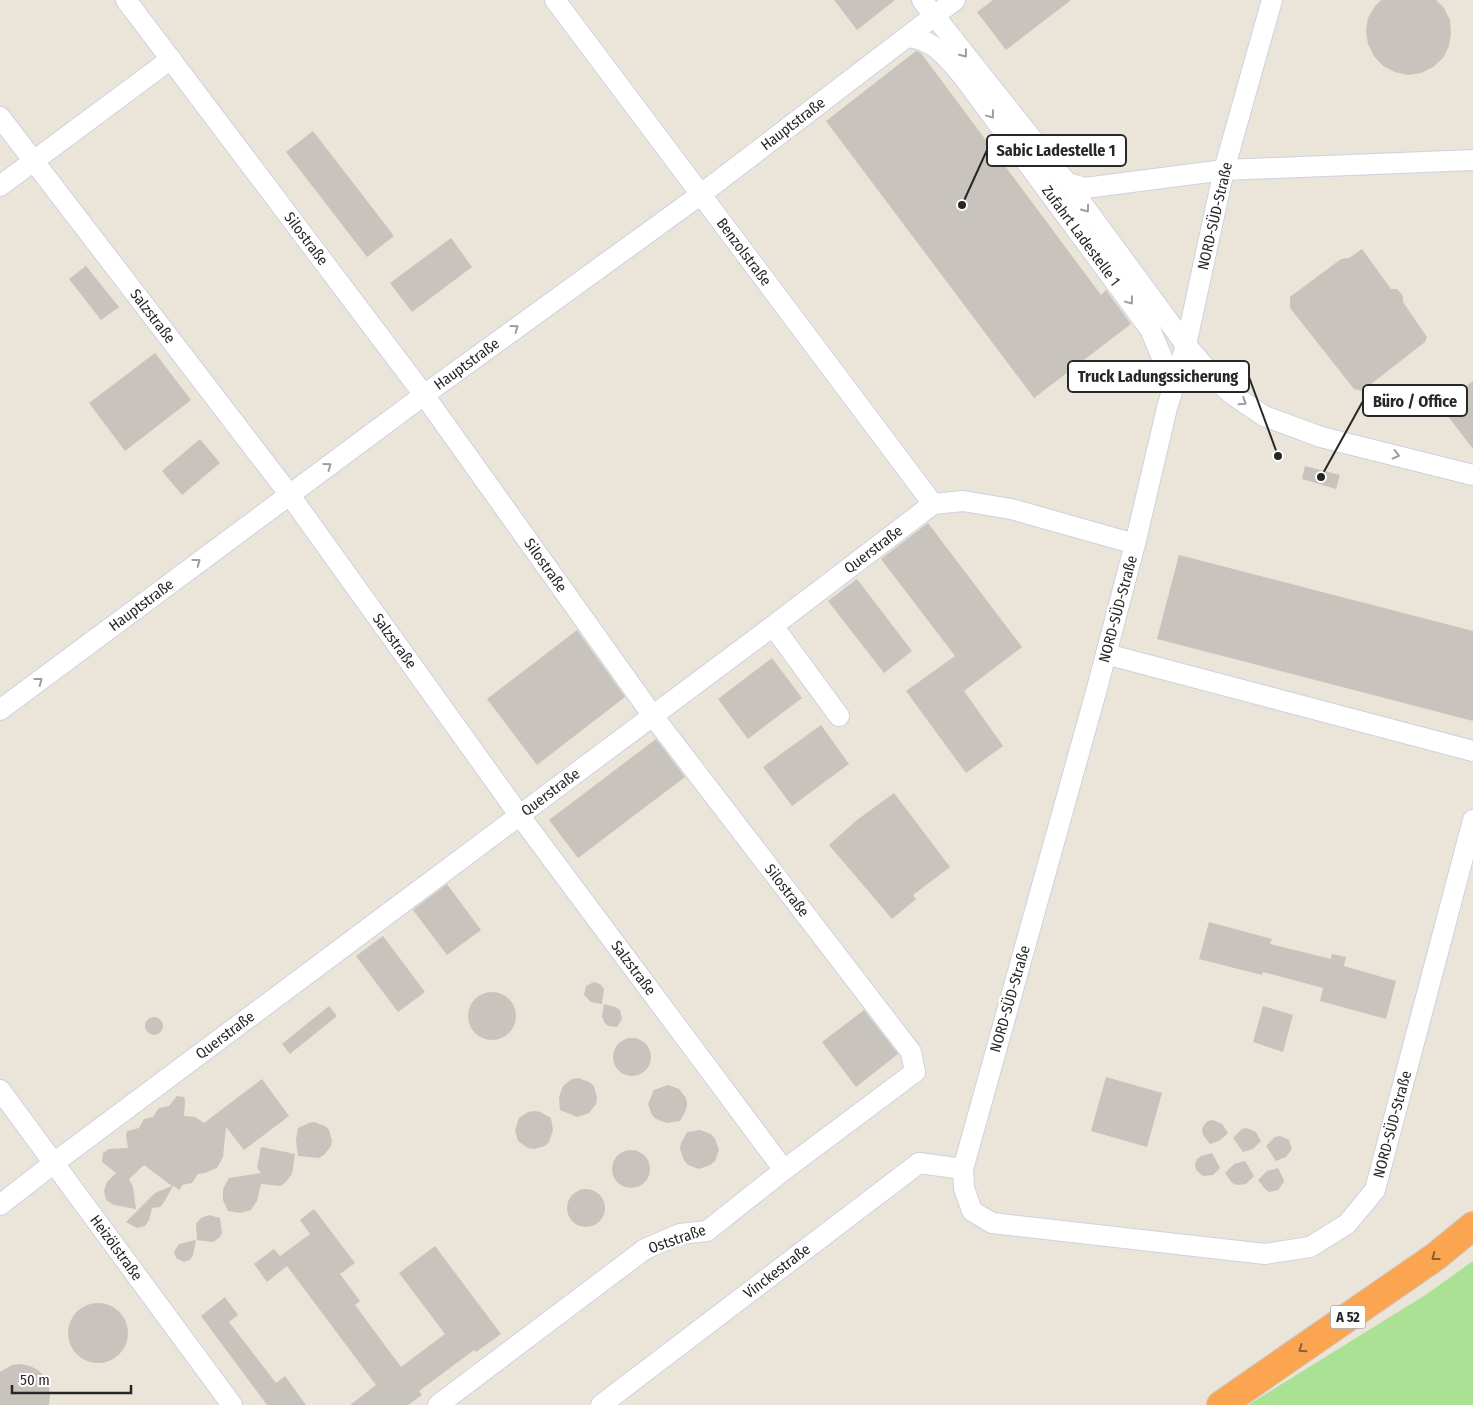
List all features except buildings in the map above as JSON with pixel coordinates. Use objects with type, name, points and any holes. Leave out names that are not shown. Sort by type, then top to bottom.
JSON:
[{"type":"highway","name":"A 52","points":[[1222,1405],[1435,1257],[1473,1226]]},
{"type":"lane","name":"Silostraße","points":[[126,0],[424,395],[653,716],[910,1052],[915,1072]]},
{"type":"lane","name":"Benzolstraße","points":[[555,0],[933,504]]},
{"type":"lane","points":[[922,0],[1067,183],[1186,346],[1215,379],[1264,416],[1321,437],[1473,475]]},
{"type":"lane","name":"Hauptstraße","points":[[0,710],[289,494],[700,195],[955,0]]},
{"type":"lane","name":"NORD-SÜD-Straße","points":[[1272,0],[1224,170],[1186,346],[1174,386],[1106,654],[963,1169],[964,1188],[972,1211],[992,1223],[1265,1254],[1310,1247],[1347,1224],[1375,1190],[1473,820]]},
{"type":"lane","name":"Zufahrt Ladestelle 1","points":[[907,36],[930,43],[948,58],[965,79],[1150,329],[1174,386]]},
{"type":"lane","points":[[0,186],[171,59]]},
{"type":"lane","name":"Salzstraße","points":[[0,118],[289,494],[520,816],[784,1170]]},
{"type":"lane","points":[[1067,183],[1085,188],[1224,170],[1473,160]]},
{"type":"lane","points":[[933,504],[963,502],[1011,509],[1135,544]]},
{"type":"lane","name":"Querstraße","points":[[0,1205],[933,504]]},
{"type":"lane","points":[[773,626],[839,716]]},
{"type":"lane","points":[[1106,654],[1473,751]]},
{"type":"lane","name":"Oststraße","points":[[438,1405],[644,1249],[680,1234],[706,1231],[915,1072]]},
{"type":"lane","name":"Heizölstraße","points":[[0,1090],[232,1405]]},
{"type":"lane","name":"Vinckestraße","points":[[600,1405],[919,1163],[963,1169]]},
{"type":"green space","points":[[1473,1261],[1473,1405],[1248,1405],[1427,1294]]},
{"type":"place","name":"Sabic Ladestelle 1","points":[[962,205]]},
{"type":"place","name":"Truck Ladungssicherung","points":[[1278,456]]},
{"type":"place","name":"Büro / Office","points":[[1321,477]]}]
